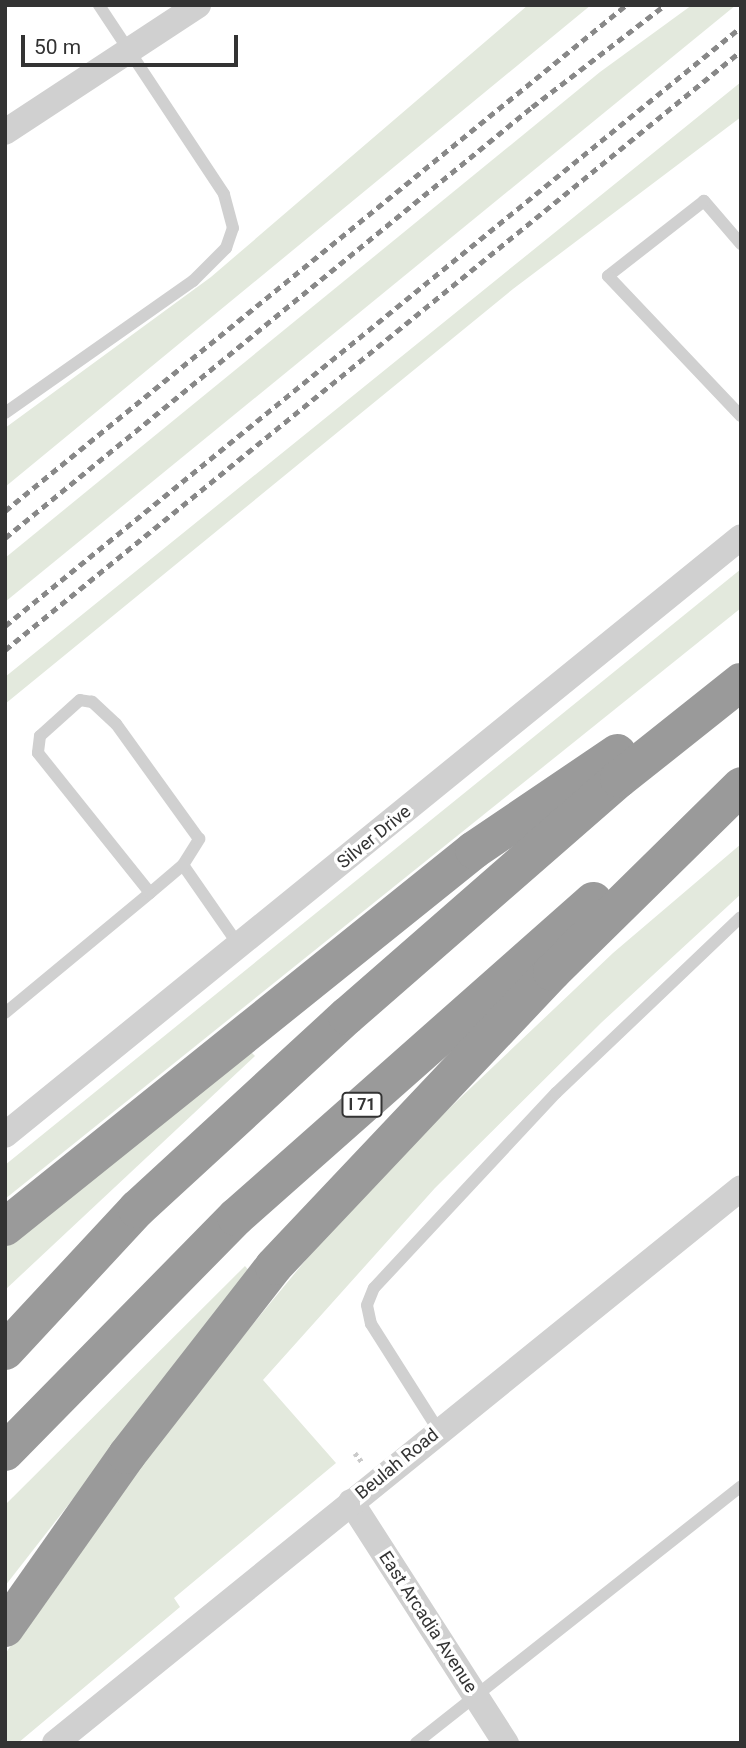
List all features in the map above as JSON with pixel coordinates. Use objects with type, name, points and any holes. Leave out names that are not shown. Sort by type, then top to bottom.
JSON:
[{"type":"highway","points":[[5,1227],[474,850],[741,670]]},
{"type":"highway","points":[[5,1351],[137,1209],[347,1016],[619,779],[741,682]]},
{"type":"highway","points":[[5,1628],[127,1455],[274,1266],[552,972],[741,784]]},
{"type":"highway","name":"I 71","points":[[5,1452],[236,1217],[551,935],[741,784]]},
{"type":"street","points":[[5,132],[198,5]]},
{"type":"street","name":"Silver Drive","points":[[5,1135],[112,1045],[240,947],[741,537]]},
{"type":"street","name":"Beulah Road","points":[[55,1743],[741,1188]]},
{"type":"street","name":"East Arcadia Avenue","points":[[351,1502],[506,1743]]},
{"type":"lane","points":[[5,413],[193,281],[226,248],[233,228],[224,194],[99,5]]},
{"type":"lane","points":[[741,244],[704,201],[608,276],[741,416]]},
{"type":"lane","points":[[5,1013],[150,893],[183,865],[196,848],[198,832],[116,724],[92,702],[80,700],[40,736],[37,753],[150,893]]},
{"type":"lane","points":[[183,865],[240,947]]},
{"type":"lane","points":[[439,1431],[371,1324],[368,1305],[374,1288],[556,1093],[741,916]]},
{"type":"lane","points":[[416,1743],[741,1486]]},
{"type":"path","points":[[355,1453],[362,1463]]},
{"type":"shaded area","points":[[528,5],[591,5],[5,487],[5,428],[211,277]]},
{"type":"shaded area","points":[[692,5],[736,5],[5,602],[5,558],[600,72]]},
{"type":"shaded area","points":[[741,82],[741,117],[513,289],[5,704],[5,677]]},
{"type":"shaded area","points":[[741,569],[741,608],[5,1199],[5,1165]]},
{"type":"shaded area","points":[[741,844],[741,894],[602,1022],[435,1188],[263,1380],[336,1463],[174,1598],[180,1607],[18,1743],[5,1743],[5,1654],[160,1437],[314,1250],[438,1119],[613,953]]},
{"type":"shaded area","points":[[251,1052],[255,1056],[5,1290],[5,1246]]},
{"type":"shaded area","points":[[245,1266],[250,1272],[5,1586],[5,1505]]},
{"type":"railway","points":[[5,511],[626,5]]},
{"type":"railway","points":[[5,538],[532,107],[665,5]]},
{"type":"railway","points":[[5,626],[741,27]]},
{"type":"railway","points":[[5,650],[741,51]]}]
